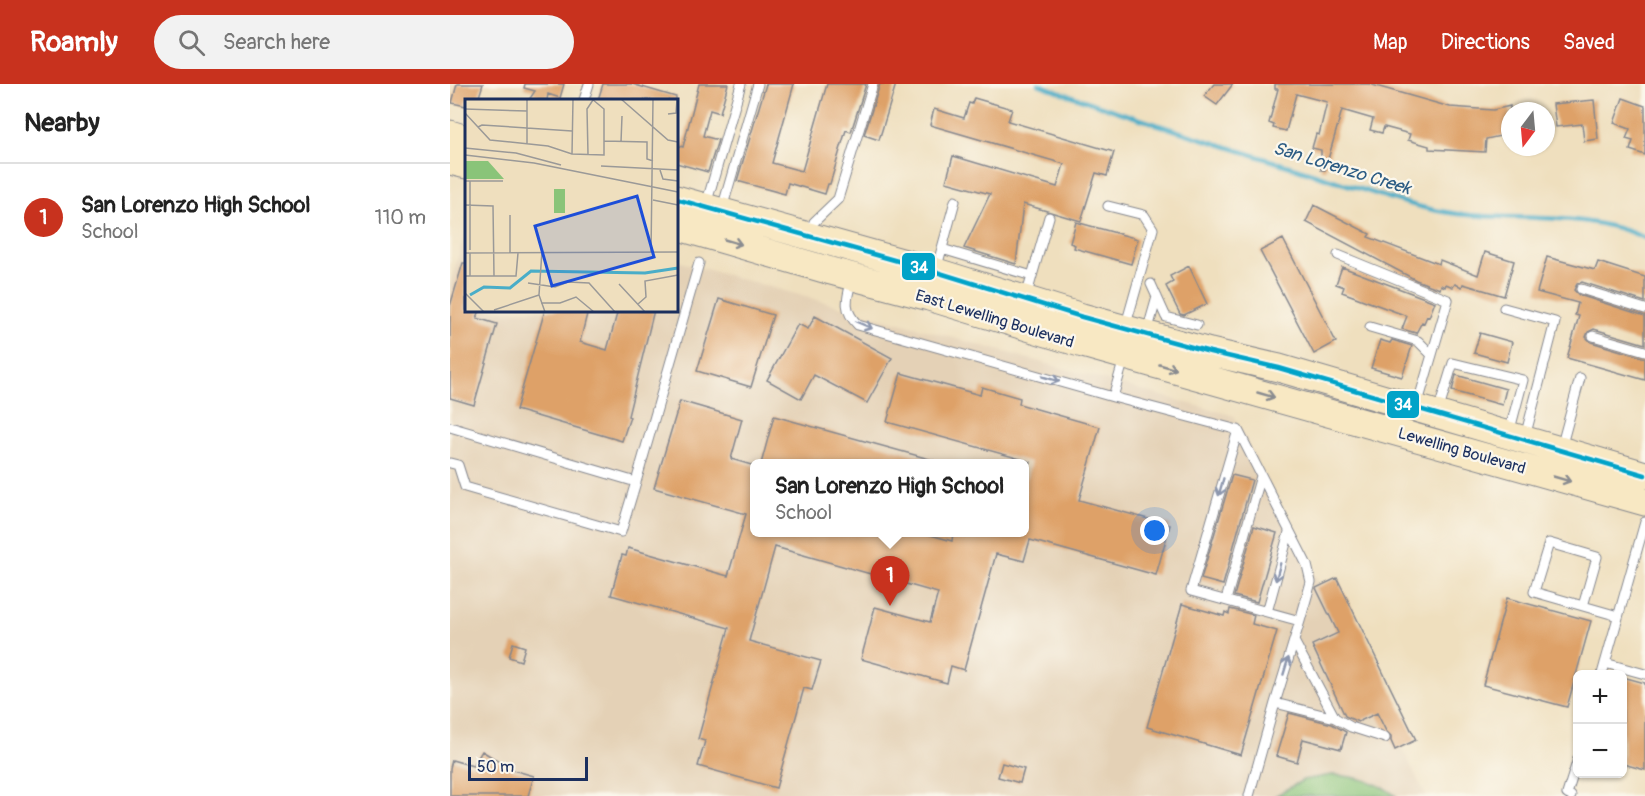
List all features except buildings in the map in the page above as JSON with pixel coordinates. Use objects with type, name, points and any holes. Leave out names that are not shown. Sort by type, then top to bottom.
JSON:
[{"type":"main road","points":[[450,134],[465,139]]},
{"type":"main road","points":[[450,161],[465,165]]},
{"type":"main road","name":"East Lewelling Boulevard","points":[[678,200],[809,238],[858,250],[938,261],[1029,288],[1126,342],[1210,379]]},
{"type":"main road","name":"East Lewelling Boulevard","points":[[678,227],[852,276],[1126,342],[1210,352]]},
{"type":"main road","points":[[852,276],[858,250]]},
{"type":"main road","name":"Lewelling Boulevard","points":[[1210,352],[1279,368],[1645,475]]},
{"type":"main road","name":"Lewelling Boulevard","points":[[1210,379],[1645,502]]},
{"type":"lane","points":[[584,99],[589,84]]},
{"type":"lane","points":[[713,210],[741,84]]},
{"type":"lane","points":[[713,210],[758,84]]},
{"type":"lane","points":[[809,238],[814,222],[838,199],[873,84]]},
{"type":"lane","points":[[938,261],[956,201]]},
{"type":"lane","points":[[1108,206],[1144,214],[1153,229],[1113,396]]},
{"type":"lane","points":[[1029,288],[1049,217]]},
{"type":"lane","points":[[1338,255],[1448,300],[1432,355],[1427,411]]},
{"type":"lane","points":[[450,463],[458,465],[465,487],[621,532],[699,263]]},
{"type":"lane","points":[[852,276],[846,301],[849,316],[858,325],[1238,430],[1306,565],[1311,582],[1249,796]]},
{"type":"lane","points":[[1151,284],[1167,317],[1197,325]]},
{"type":"lane","points":[[1581,289],[1645,309]]},
{"type":"lane","points":[[1126,342],[1157,297]]},
{"type":"lane","points":[[1504,309],[1555,322],[1516,438]]},
{"type":"lane","points":[[1370,327],[1418,341],[1432,355]]},
{"type":"lane","points":[[1593,336],[1645,351]]},
{"type":"lane","points":[[1427,411],[1453,363],[1523,380],[1516,438]]},
{"type":"lane","points":[[1560,450],[1580,378]]},
{"type":"lane","points":[[450,427],[636,482]]},
{"type":"lane","points":[[1238,430],[1191,591],[1300,621]]},
{"type":"lane","points":[[1226,600],[1261,476]]},
{"type":"lane","points":[[1603,670],[1645,522]]},
{"type":"lane","points":[[1267,612],[1289,532]]},
{"type":"lane","points":[[1583,606],[1597,557],[1549,543],[1534,592],[1583,606],[1618,616]]},
{"type":"lane","points":[[1294,641],[1335,718]]},
{"type":"lane","points":[[1605,663],[1645,674]]},
{"type":"lane","points":[[1275,703],[1335,718],[1351,727],[1385,738]]},
{"type":"lane","points":[[1569,795],[1573,778]]},
{"type":"shaded area","points":[[465,232],[465,312],[678,312],[678,261],[1234,416],[1426,796],[450,796],[450,285]]},
{"type":"green space","points":[[1332,775],[1366,780],[1396,796],[1275,796],[1303,780]]},
{"type":"waterway","name":"San Lorenzo Creek","points":[[1038,84],[1162,126],[1425,208],[1480,216],[1592,222],[1619,228],[1645,238]]},
{"type":"transit line","name":"34","points":[[678,200],[930,270],[1082,317],[1210,352],[1279,368],[1645,475]]},
{"type":"place","name":"San Lorenzo High School","points":[[890,606]]}]
